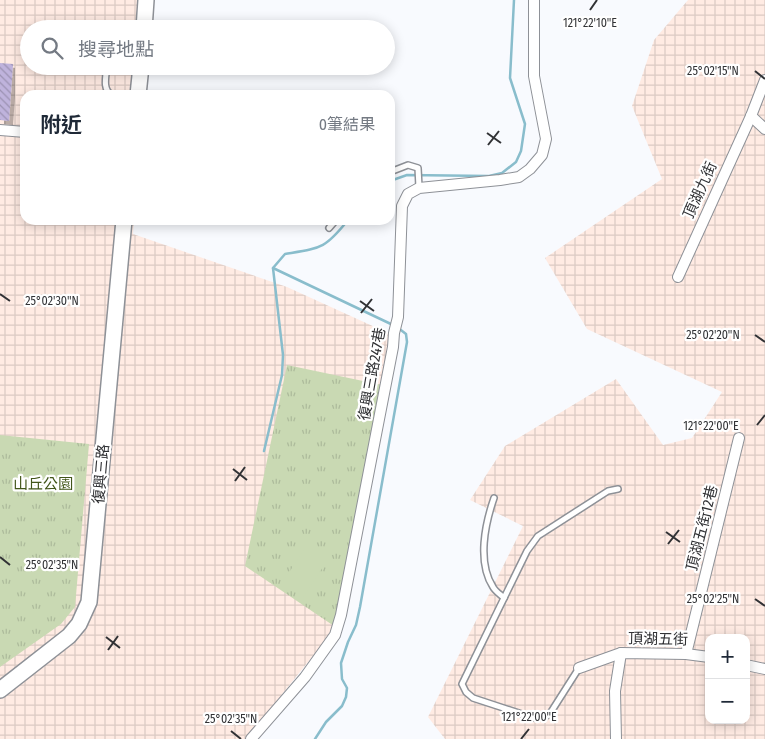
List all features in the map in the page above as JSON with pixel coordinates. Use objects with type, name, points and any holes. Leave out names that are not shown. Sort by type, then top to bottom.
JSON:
[{"type":"street","points":[[145,20],[146,0]]},
{"type":"street","points":[[420,184],[500,180],[519,177],[530,169],[542,155],[546,139],[534,76],[534,0]]},
{"type":"street","points":[[139,90],[141,75]]},
{"type":"street","name":"頂湖九街","points":[[678,277],[751,116],[765,80]]},
{"type":"street","points":[[751,116],[765,129]]},
{"type":"street","points":[[0,130],[20,132]]},
{"type":"street","name":"復興三路247巷","points":[[251,739],[304,677],[335,635],[342,615],[398,316],[402,206],[408,194],[420,184]]},
{"type":"street","name":"復興三路","points":[[0,690],[69,636],[79,624],[90,602],[124,225]]},
{"type":"street","name":"頂湖五街12巷","points":[[686,654],[739,438]]},
{"type":"street","points":[[616,739],[615,692],[621,653]]},
{"type":"street","name":"頂湖五街","points":[[580,668],[621,653],[686,654],[705,656]]},
{"type":"street","points":[[750,666],[765,669]]},
{"type":"lane","points":[[106,75],[106,90]]},
{"type":"lane","points":[[395,170],[408,165],[418,168],[420,184]]},
{"type":"lane","points":[[580,668],[544,718],[534,718],[473,698],[466,692],[462,684],[527,551],[538,536],[608,492],[618,490]]},
{"type":"lane","points":[[494,498],[487,517],[483,560],[493,587],[504,598]]},
{"type":"shaded area","points":[[0,0],[150,0],[149,20],[20,20],[20,75],[144,75],[143,90],[20,90],[20,225],[134,225],[133,234],[287,287],[399,338],[342,620],[246,739],[0,739]]},
{"type":"shaded area","points":[[688,0],[765,0],[765,739],[445,739],[428,717],[523,526],[470,500],[505,446],[616,379],[663,445],[692,438],[722,392],[587,329],[545,258],[662,179],[632,106],[654,40]]},
{"type":"green space","points":[[287,365],[382,385],[340,609],[334,626],[245,566]]},
{"type":"green space","name":"山丘公園","points":[[0,435],[89,444],[75,607],[61,624],[0,667]]},
{"type":"green space","points":[[304,550],[325,564],[303,597],[282,583]]},
{"type":"building","points":[[0,63],[13,64],[9,121],[0,120]]},
{"type":"waterway","points":[[395,179],[407,175],[489,176],[502,173],[516,162],[521,151],[525,124],[510,78],[514,0]]},
{"type":"waterway","points":[[264,451],[282,375],[283,355],[273,268],[285,254],[321,246],[334,237],[344,225]]},
{"type":"waterway","points":[[273,268],[393,325]]},
{"type":"waterway","points":[[315,739],[326,722],[342,706],[346,697],[347,688],[342,679],[341,663],[356,625],[360,607],[407,342],[406,334],[397,327]]}]
